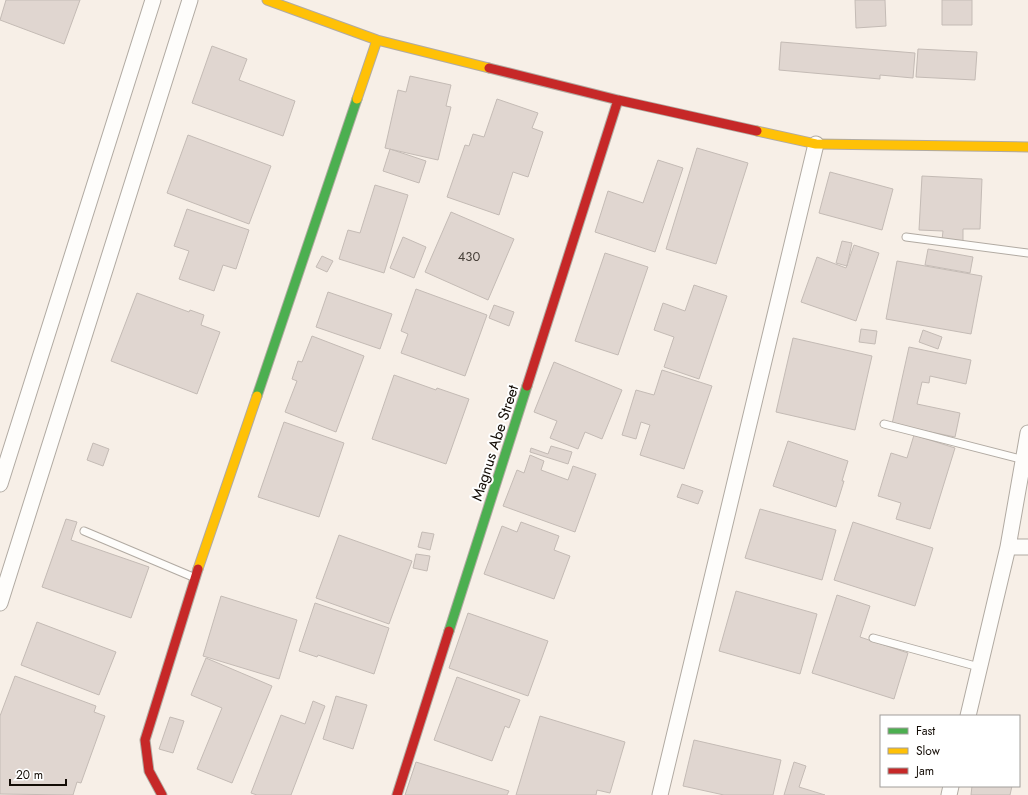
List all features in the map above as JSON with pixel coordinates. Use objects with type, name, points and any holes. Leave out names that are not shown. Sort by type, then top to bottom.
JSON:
[{"type":"street","points":[[0,484],[153,0]]},
{"type":"street","points":[[0,603],[190,0]]},
{"type":"street","points":[[267,0],[377,40],[618,100],[816,144],[1028,147]]},
{"type":"street","points":[[162,795],[149,771],[145,740],[196,578],[377,40]]},
{"type":"street","name":"Magnus Abe Street","points":[[397,795],[618,100]]},
{"type":"street","points":[[660,795],[816,144]]},
{"type":"street","points":[[968,715],[1008,547],[1028,433]]},
{"type":"street","points":[[1008,547],[1028,547]]},
{"type":"lane","points":[[906,237],[1028,253]]},
{"type":"lane","points":[[884,424],[1024,460]]},
{"type":"lane","points":[[84,532],[196,578]]},
{"type":"lane","points":[[872,638],[979,667]]},
{"type":"building","points":[[6,0],[80,0],[64,44],[0,20]]},
{"type":"building","points":[[855,0],[885,0],[886,26],[856,28]]},
{"type":"building","points":[[942,0],[972,0],[972,25],[942,25]]},
{"type":"building","points":[[781,42],[915,53],[913,78],[880,75],[880,79],[779,70]]},
{"type":"building","points":[[212,46],[247,59],[239,80],[295,101],[283,136],[192,103]]},
{"type":"building","points":[[918,49],[977,52],[975,80],[916,77]]},
{"type":"building","points":[[410,76],[451,85],[446,106],[451,107],[438,160],[385,148],[398,90],[406,92]]},
{"type":"building","points":[[497,99],[538,113],[532,128],[543,132],[528,177],[513,172],[499,215],[447,197],[465,145],[469,146],[473,134],[484,137]]},
{"type":"building","points":[[188,135],[271,166],[249,224],[167,193]]},
{"type":"building","points":[[697,148],[748,163],[716,264],[666,249]]},
{"type":"building","points":[[390,149],[426,161],[419,183],[383,171]]},
{"type":"building","points":[[658,160],[683,168],[655,252],[595,232],[608,191],[643,203]]},
{"type":"building","points":[[830,172],[893,189],[882,230],[819,213]]},
{"type":"building","points":[[922,176],[982,179],[980,229],[963,229],[963,241],[942,240],[943,231],[919,230]]},
{"type":"building","points":[[375,185],[408,195],[384,273],[339,259],[348,230],[360,233]]},
{"type":"building","points":[[187,209],[249,230],[236,269],[223,265],[214,291],[179,279],[189,251],[174,246]]},
{"type":"building","points":[[451,212],[514,239],[488,300],[425,272]]},
{"type":"building","points":[[403,237],[426,247],[414,278],[390,268]]},
{"type":"building","points":[[842,241],[852,243],[847,266],[836,263]]},
{"type":"building","points":[[854,245],[879,253],[856,321],[801,302],[817,257],[846,268]]},
{"type":"building","points":[[928,249],[973,257],[970,273],[925,265]]},
{"type":"building","points":[[605,253],[648,267],[618,355],[575,341]]},
{"type":"building","points":[[322,256],[333,261],[327,272],[316,267]]},
{"type":"building","points":[[897,261],[982,276],[971,334],[886,319]]},
{"type":"building","points":[[694,285],[727,296],[699,379],[664,367],[674,337],[654,330],[663,303],[685,311]]},
{"type":"building","points":[[416,289],[487,315],[465,376],[401,353],[408,334],[401,331]]},
{"type":"building","points":[[328,292],[392,314],[380,349],[316,327]]},
{"type":"building","points":[[137,293],[189,312],[190,310],[204,315],[201,325],[220,332],[197,394],[111,361]]},
{"type":"building","points":[[494,305],[514,312],[509,326],[489,318]]},
{"type":"building","points":[[861,329],[877,331],[875,344],[859,342]]},
{"type":"building","points":[[923,330],[942,337],[938,349],[919,342]]},
{"type":"building","points":[[312,336],[364,356],[336,432],[285,412],[297,381],[292,379],[298,361],[302,362]]},
{"type":"building","points":[[793,338],[872,356],[855,430],[776,412]]},
{"type":"building","points":[[909,347],[971,360],[966,384],[930,376],[929,383],[922,382],[917,404],[960,413],[955,437],[892,424]]},
{"type":"building","points":[[554,362],[622,390],[602,439],[585,432],[578,449],[550,438],[557,421],[534,412]]},
{"type":"building","points":[[662,370],[712,386],[684,469],[640,455],[650,425],[641,422],[636,439],[622,435],[636,390],[654,395]]},
{"type":"building","points":[[394,375],[436,390],[437,388],[469,399],[446,464],[372,439]]},
{"type":"building","points":[[284,422],[344,443],[319,517],[258,497]]},
{"type":"building","points":[[914,435],[955,448],[930,529],[896,519],[901,503],[878,496],[891,453],[907,458]]},
{"type":"building","points":[[788,441],[848,461],[836,507],[773,486]]},
{"type":"building","points":[[93,443],[109,449],[103,466],[87,460]]},
{"type":"building","points":[[551,446],[572,452],[568,464],[530,452],[531,448],[548,454]]},
{"type":"building","points":[[530,455],[544,461],[541,470],[568,480],[573,466],[596,474],[575,532],[503,506],[517,470],[524,473]]},
{"type":"building","points":[[682,484],[703,491],[698,504],[677,497]]},
{"type":"building","points":[[760,509],[836,530],[822,580],[745,558]]},
{"type":"building","points":[[66,519],[77,522],[71,540],[149,567],[131,618],[42,587]]},
{"type":"building","points":[[521,522],[559,536],[554,550],[570,556],[554,599],[484,574],[502,526],[517,532]]},
{"type":"building","points":[[853,522],[933,548],[915,606],[834,580]]},
{"type":"building","points":[[422,532],[434,534],[430,550],[418,547]]},
{"type":"building","points":[[339,535],[412,561],[389,624],[316,598]]},
{"type":"building","points":[[416,554],[430,556],[427,571],[413,568]]},
{"type":"building","points":[[736,591],[817,614],[800,674],[719,651]]},
{"type":"building","points":[[837,595],[870,606],[860,637],[908,653],[894,699],[812,673]]},
{"type":"building","points":[[221,596],[297,620],[279,679],[203,656]]},
{"type":"building","points":[[315,603],[389,628],[374,674],[318,655],[317,657],[299,651]]},
{"type":"building","points":[[468,613],[548,641],[528,696],[449,668]]},
{"type":"building","points":[[37,622],[116,652],[99,695],[21,665]]},
{"type":"building","points":[[206,658],[272,686],[232,783],[197,769],[222,708],[191,695]]},
{"type":"building","points":[[15,676],[96,706],[94,712],[105,716],[81,783],[77,782],[73,795],[0,794],[0,716]]},
{"type":"building","points":[[457,677],[520,700],[509,728],[505,726],[492,761],[434,740]]},
{"type":"building","points":[[336,696],[367,705],[353,749],[323,739]]},
{"type":"building","points":[[313,701],[325,706],[291,795],[257,795],[251,793],[281,715],[305,724]]},
{"type":"building","points":[[540,716],[625,742],[610,793],[597,790],[596,795],[516,795]]},
{"type":"building","points":[[170,717],[184,721],[173,753],[159,749]]},
{"type":"building","points":[[694,740],[781,760],[773,795],[724,795],[683,786]]},
{"type":"building","points":[[416,762],[509,791],[507,795],[405,795]]},
{"type":"building","points":[[794,762],[806,766],[799,787],[825,795],[784,795]]},
{"type":"building","points":[[972,787],[1012,787],[1010,795],[971,795]]},
{"type":"traffic: fast","points":[[257,396],[357,99]]},
{"type":"traffic: fast","points":[[449,631],[527,386]]},
{"type":"traffic: slow","points":[[267,0],[377,40],[489,68]]},
{"type":"traffic: slow","points":[[357,99],[377,40]]},
{"type":"traffic: slow","points":[[757,131],[816,144],[1028,147]]},
{"type":"traffic: slow","points":[[198,569],[257,396]]},
{"type":"traffic: jam","points":[[489,68],[618,100],[757,131]]},
{"type":"traffic: jam","points":[[527,386],[618,100]]},
{"type":"traffic: jam","points":[[162,795],[149,771],[145,740],[198,569]]},
{"type":"traffic: jam","points":[[397,795],[449,631]]}]
